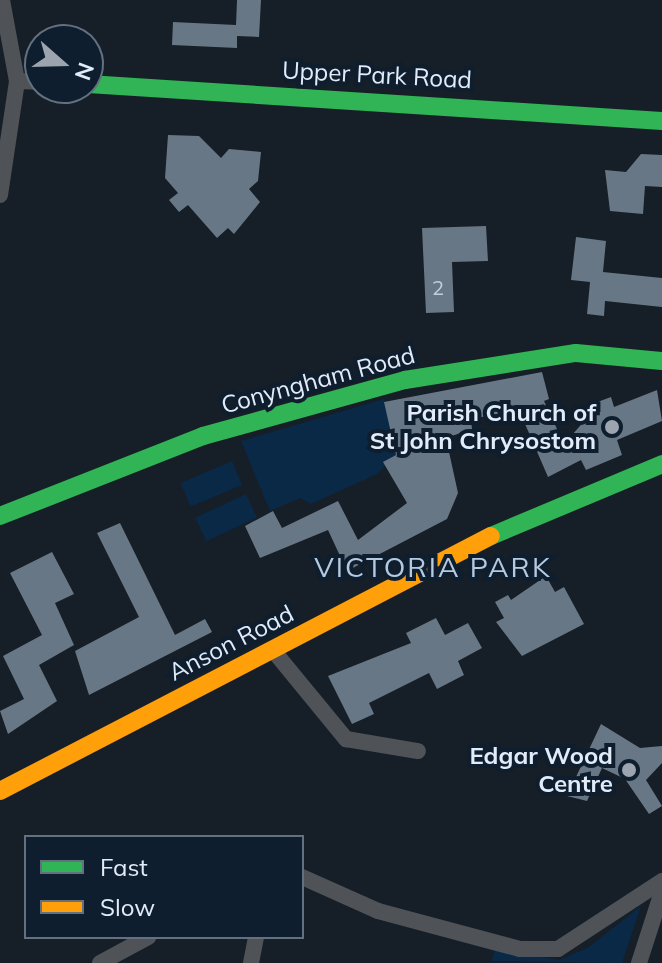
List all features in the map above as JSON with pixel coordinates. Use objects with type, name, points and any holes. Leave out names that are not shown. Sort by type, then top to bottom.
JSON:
[{"type":"main road","name":"Upper Park Road","points":[[104,85],[662,121]]},
{"type":"main road","name":"Conyngham Road","points":[[0,516],[203,436],[405,380],[576,353],[662,361]]},
{"type":"main road","name":"Anson Road","points":[[0,791],[509,526],[662,464]]},
{"type":"street","points":[[0,195],[17,81],[2,0]]},
{"type":"street","points":[[17,81],[24,81]]},
{"type":"street","points":[[272,649],[346,739],[418,751]]},
{"type":"street","points":[[304,878],[378,911],[520,949],[558,949],[662,881]]},
{"type":"street","points":[[639,963],[662,892]]},
{"type":"street","points":[[100,963],[144,939]]},
{"type":"street","points":[[251,963],[256,939]]},
{"type":"shaded area","points":[[384,399],[398,453],[377,474],[311,504],[300,498],[270,511],[241,441]]},
{"type":"shaded area","points":[[232,461],[242,485],[191,507],[180,483]]},
{"type":"shaded area","points":[[246,494],[257,518],[206,541],[195,518]]},
{"type":"shaded area","points":[[641,906],[622,963],[492,961],[495,949],[559,960],[589,947]]},
{"type":"building","points":[[237,0],[261,0],[259,37],[237,36],[237,48],[172,45],[173,22],[236,25]]},
{"type":"building","points":[[168,135],[199,136],[221,158],[229,149],[261,152],[258,181],[249,189],[260,202],[234,234],[228,228],[217,238],[188,205],[179,212],[169,200],[178,193],[165,178]]},
{"type":"building","points":[[641,154],[662,155],[662,187],[645,186],[643,214],[610,211],[605,170],[626,172]]},
{"type":"building","points":[[486,226],[488,261],[452,262],[454,312],[426,313],[422,228]]},
{"type":"building","points":[[576,237],[606,241],[603,272],[662,278],[662,307],[605,301],[604,316],[587,314],[590,282],[571,280]]},
{"type":"building","points":[[542,372],[549,399],[544,401],[564,444],[587,418],[584,407],[611,397],[614,407],[657,390],[662,421],[617,440],[622,455],[586,470],[581,460],[548,477],[519,410],[471,419],[472,429],[446,438],[458,493],[447,519],[347,571],[328,530],[260,558],[245,526],[273,511],[282,528],[338,501],[358,540],[407,503],[383,462],[396,455],[384,402]]},
{"type":"building","points":[[120,523],[175,635],[205,619],[212,632],[89,695],[75,651],[139,617],[97,533]]},
{"type":"building","points":[[52,552],[74,594],[55,603],[74,645],[39,665],[57,701],[8,734],[0,711],[24,699],[3,656],[42,635],[10,573]]},
{"type":"building","points":[[546,576],[555,592],[564,587],[584,624],[522,656],[496,622],[504,618],[495,602],[508,595],[511,600]]},
{"type":"building","points":[[436,618],[445,635],[468,623],[482,648],[458,661],[464,675],[437,689],[429,673],[369,703],[374,714],[352,724],[328,676],[411,643],[406,633]]},
{"type":"building","name":"Edgar Wood Centre","points":[[601,724],[640,748],[662,746],[662,763],[646,780],[662,806],[649,814],[625,779],[602,768],[587,801],[567,796]]},
{"type":"traffic: fast","points":[[104,85],[662,121]]},
{"type":"traffic: fast","points":[[0,516],[203,436],[405,380],[576,353],[662,361]]},
{"type":"traffic: fast","points":[[491,536],[662,464]]},
{"type":"traffic: slow","points":[[0,791],[491,536]]},
{"type":"place","name":"Parish Church of St John Chrysostom","points":[[612,427]]},
{"type":"place","name":"Edgar Wood Centre","points":[[629,770]]},
{"type":"district","name":"VICTORIA PARK","points":[[433,567]]}]
